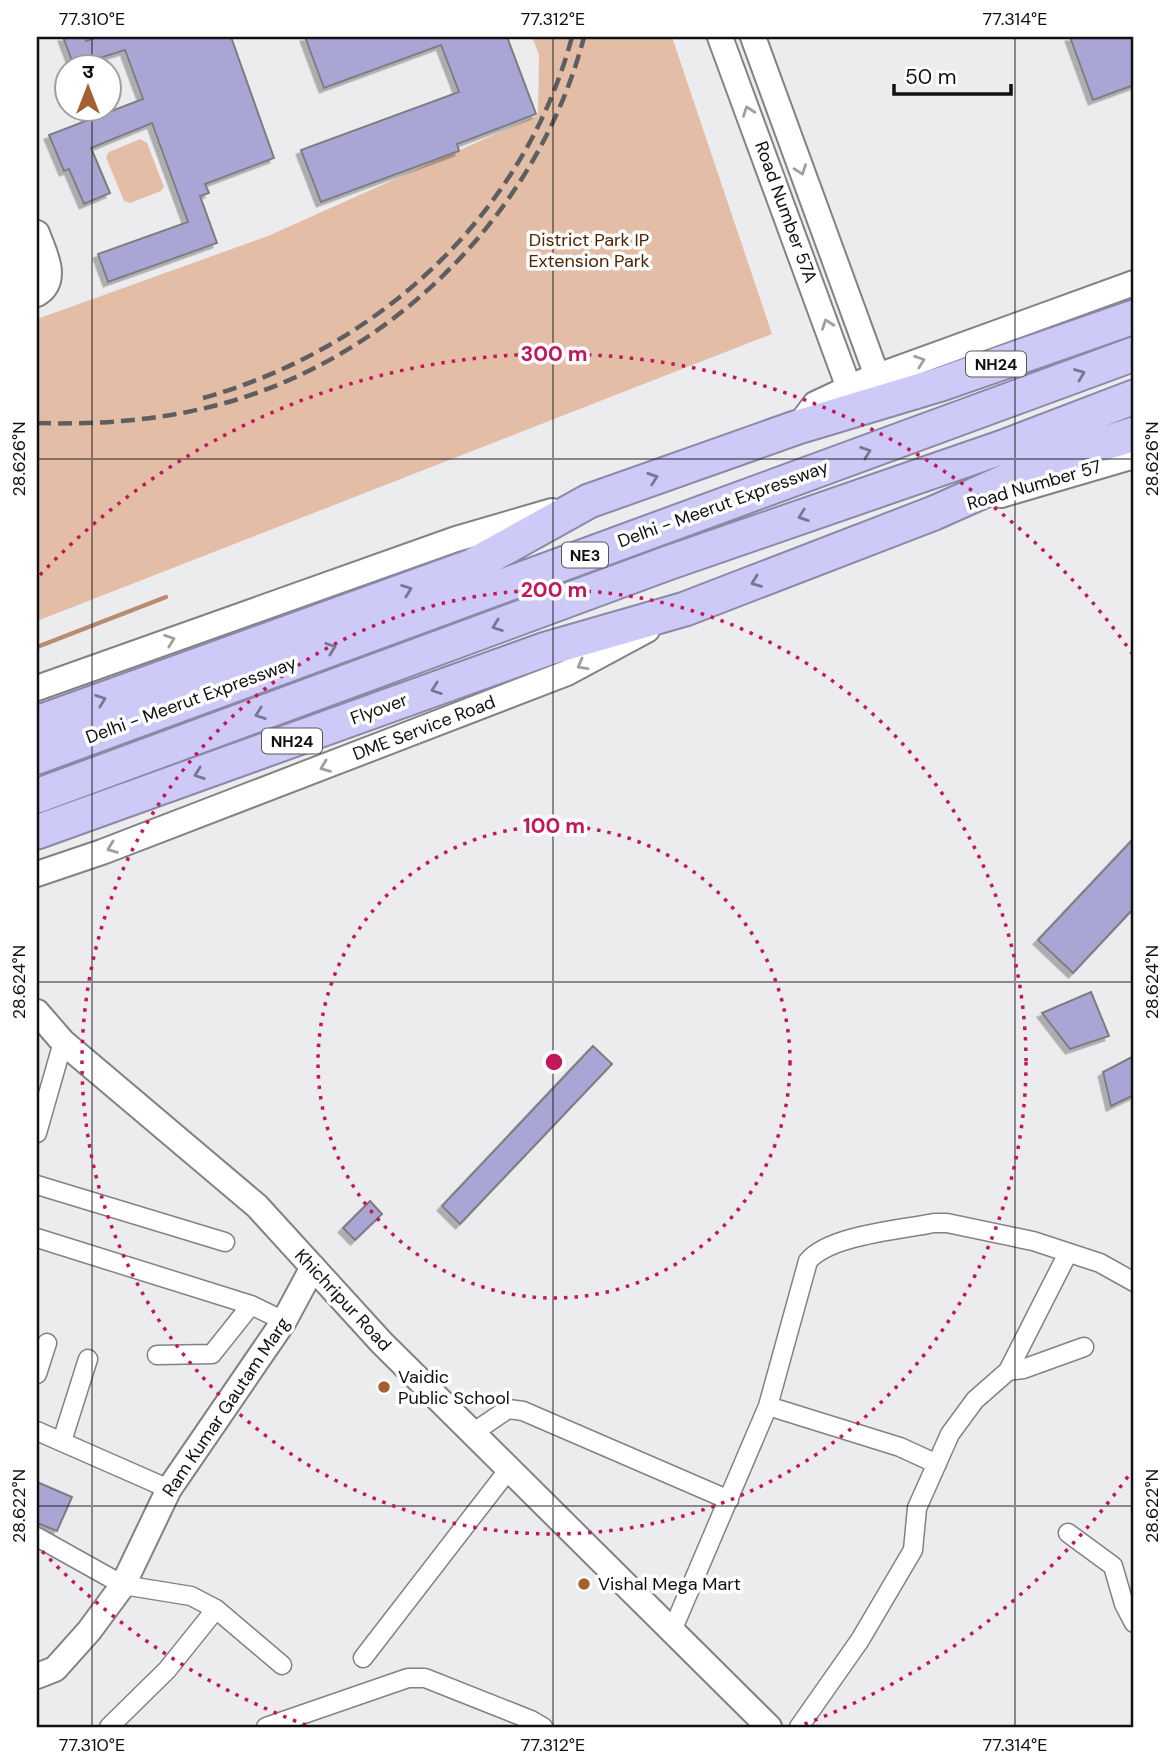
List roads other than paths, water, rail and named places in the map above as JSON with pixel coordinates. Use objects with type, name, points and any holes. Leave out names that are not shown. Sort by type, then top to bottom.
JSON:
[{"type":"highway","name":"NH24","points":[[798,427],[940,384],[1134,317]]},
{"type":"highway","name":"Delhi - Meerut Expressway","points":[[37,757],[1134,354]]},
{"type":"highway","name":"Delhi - Meerut Expressway","points":[[37,796],[668,562],[1006,446],[1134,397]]},
{"type":"highway","points":[[37,723],[472,566],[589,500],[798,427]]},
{"type":"highway","name":"Flyover","points":[[37,832],[546,649],[685,609],[934,513],[1058,458],[1134,434]]},
{"type":"street","name":"Road Number 57A","points":[[720,37],[849,388]]},
{"type":"street","name":"Road Number 57A","points":[[753,37],[877,376]]},
{"type":"street","points":[[37,233],[48,284],[37,294]]},
{"type":"street","points":[[798,427],[815,404],[849,388],[1134,283]]},
{"type":"street","name":"Road Number 57","points":[[934,513],[1052,482],[1134,456]]},
{"type":"street","points":[[37,688],[456,539],[589,500]]},
{"type":"street","name":"DME Service Road","points":[[37,874],[103,852],[567,673],[685,609]]},
{"type":"street","name":"Khichripur Road","points":[[37,1012],[51,1035],[257,1206],[382,1343],[769,1727]]},
{"type":"street","points":[[37,1130],[51,1035]]},
{"type":"street","points":[[37,1185],[225,1242]]},
{"type":"street","points":[[673,1631],[768,1406],[808,1261],[815,1252],[832,1244],[934,1223],[947,1223],[1033,1241],[1100,1263],[1134,1282]]},
{"type":"street","points":[[37,1238],[251,1305],[284,1321]]},
{"type":"street","points":[[799,1727],[860,1640],[913,1550],[917,1508],[950,1434],[975,1400],[1008,1371],[1068,1253]]},
{"type":"street","name":"Ram Kumar Gautam Marg","points":[[37,1676],[55,1669],[89,1631],[123,1585],[169,1489],[284,1321],[313,1267]]},
{"type":"street","points":[[158,1355],[212,1354],[251,1305]]},
{"type":"street","points":[[37,1374],[47,1343]]},
{"type":"street","points":[[1008,1371],[1023,1369],[1084,1347]]},
{"type":"street","points":[[62,1441],[88,1359]]},
{"type":"street","points":[[768,1406],[900,1447],[937,1464]]},
{"type":"street","points":[[474,1432],[508,1409],[523,1411],[729,1500]]},
{"type":"street","points":[[37,1431],[169,1489]]},
{"type":"street","points":[[363,1658],[509,1469]]},
{"type":"street","points":[[1068,1533],[1114,1566],[1124,1604],[1134,1623]]},
{"type":"street","points":[[37,1536],[123,1585],[191,1596],[216,1609],[282,1665]]},
{"type":"street","points":[[109,1727],[167,1670],[216,1609]]},
{"type":"street","points":[[267,1727],[408,1678],[425,1678],[543,1727]]},
{"type":"waterway","points":[[37,647],[166,597]]},
{"type":"railway","points":[[203,398],[267,376],[328,346],[384,309],[435,266],[480,217],[519,162],[550,102],[572,37]]},
{"type":"railway","points":[[37,423],[132,420],[178,414],[225,403],[288,381],[347,350],[402,311],[452,266],[496,216],[533,160],[563,100],[584,37]]},
{"type":"place","name":"Vaidic Public School","points":[[384,1387]]},
{"type":"place","name":"Vishal Mega Mart","points":[[584,1584]]},
{"type":"park label","name":"District Park IP Extension Park","points":[[589,250]]}]
